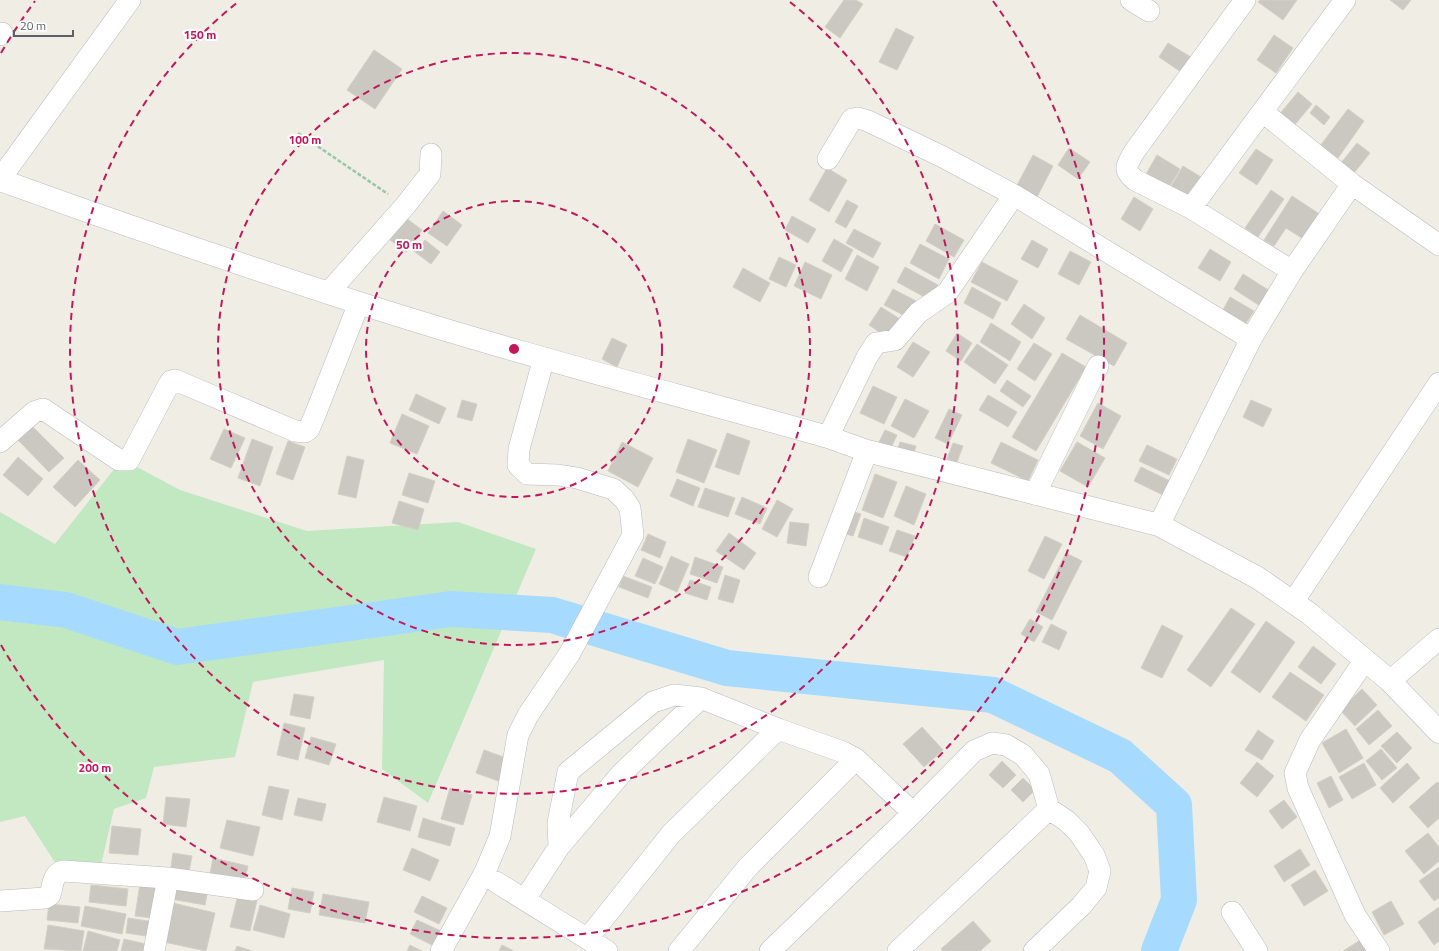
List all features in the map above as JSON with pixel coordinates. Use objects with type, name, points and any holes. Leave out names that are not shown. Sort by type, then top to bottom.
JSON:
[{"type":"street","points":[[130,0],[0,180],[160,237],[359,303],[544,358],[828,437],[867,451],[1159,525],[1258,578],[1310,614],[1390,681],[1439,732]]},
{"type":"street","points":[[1130,0],[1149,11]]},
{"type":"street","points":[[1245,0],[1134,152],[1126,166],[1128,174],[1135,180],[1191,208],[1292,271]]},
{"type":"street","points":[[1191,208],[1345,0]]},
{"type":"street","points":[[1263,112],[1352,184],[1439,244]]},
{"type":"street","points":[[828,160],[852,119],[858,118],[943,157],[1014,196],[1251,339]]},
{"type":"street","points":[[329,292],[405,206],[430,174],[431,154]]},
{"type":"street","points":[[1159,525],[1251,339],[1292,271],[1352,184]]},
{"type":"street","points":[[828,437],[867,357],[876,343],[895,340],[918,313],[947,292],[1014,196]]},
{"type":"street","points":[[0,442],[34,412],[43,409],[119,460],[129,460],[169,384],[171,381],[175,380],[295,431],[305,432],[312,422],[359,303]]},
{"type":"street","points":[[441,951],[485,872],[500,836],[518,735],[528,715],[570,653],[624,553],[632,535],[630,508],[624,499],[612,490],[597,484],[558,475],[527,474],[518,465],[519,449],[544,358]]},
{"type":"street","points":[[1035,494],[1098,366]]},
{"type":"street","points":[[1293,602],[1439,383]]},
{"type":"street","points":[[819,577],[867,451]]},
{"type":"street","points":[[1390,681],[1439,639]]},
{"type":"street","points":[[1365,660],[1310,740],[1295,774],[1298,788],[1355,915],[1379,951]]},
{"type":"street","points":[[559,847],[558,823],[568,772],[653,702],[674,695],[701,698],[778,729],[827,746],[856,760],[913,813]]},
{"type":"street","points":[[525,898],[559,847],[621,774],[701,698]]},
{"type":"street","points":[[588,938],[671,834],[778,729]]},
{"type":"street","points":[[770,951],[913,813],[974,751],[992,743],[1006,744],[1023,756],[1039,774],[1049,810],[1067,821],[1079,833],[1094,855],[1100,871],[1096,888],[1081,906],[1034,951]]},
{"type":"street","points":[[679,951],[748,867],[856,760]]},
{"type":"street","points":[[898,951],[1049,810]]},
{"type":"street","points":[[0,901],[45,898],[50,895],[54,877],[58,872],[63,871],[168,878],[253,890]]},
{"type":"street","points":[[154,951],[168,878]]},
{"type":"street","points":[[496,882],[525,898],[607,951]]},
{"type":"street","points":[[1232,912],[1257,951]]},
{"type":"path","points":[[298,133],[405,206]]},
{"type":"green space","points":[[122,459],[180,490],[307,531],[458,522],[536,549],[428,803],[382,769],[384,660],[253,682],[235,757],[154,767],[146,798],[114,809],[97,882],[67,881],[25,816],[0,822],[0,512],[55,544]]},
{"type":"building","points":[[844,0],[856,0],[863,4],[840,38],[825,27]]},
{"type":"building","points":[[1260,0],[1297,0],[1283,20],[1258,2]]},
{"type":"building","points":[[1390,0],[1411,0],[1403,10]]},
{"type":"building","points":[[896,28],[914,37],[897,70],[879,62]]},
{"type":"building","points":[[1274,35],[1293,48],[1276,73],[1257,60]]},
{"type":"building","points":[[1168,43],[1194,59],[1184,74],[1159,57]]},
{"type":"building","points":[[374,50],[402,69],[375,109],[347,90]]},
{"type":"building","points":[[1298,92],[1312,104],[1292,128],[1278,116]]},
{"type":"building","points":[[1316,105],[1330,117],[1324,125],[1310,113]]},
{"type":"building","points":[[1348,109],[1364,121],[1338,158],[1320,146]]},
{"type":"building","points":[[1357,143],[1370,153],[1350,178],[1337,168]]},
{"type":"building","points":[[1069,148],[1090,162],[1078,179],[1058,165]]},
{"type":"building","points":[[1256,149],[1273,160],[1257,185],[1239,173]]},
{"type":"building","points":[[1033,155],[1053,166],[1036,199],[1015,189]]},
{"type":"building","points":[[1157,155],[1180,169],[1168,189],[1145,176]]},
{"type":"building","points":[[1183,166],[1206,180],[1192,204],[1169,190]]},
{"type":"building","points":[[827,168],[847,180],[829,212],[809,200]]},
{"type":"building","points":[[1271,190],[1284,199],[1258,237],[1245,228]]},
{"type":"building","points":[[1292,196],[1324,217],[1308,242],[1286,228],[1274,246],[1264,240]]},
{"type":"building","points":[[1134,197],[1153,209],[1140,231],[1121,219]]},
{"type":"building","points":[[847,200],[858,206],[846,228],[835,222]]},
{"type":"building","points":[[443,211],[462,225],[447,246],[428,233]]},
{"type":"building","points":[[792,216],[816,229],[808,243],[785,230]]},
{"type":"building","points":[[406,218],[422,230],[406,252],[390,240]]},
{"type":"building","points":[[935,224],[964,240],[954,257],[926,241]]},
{"type":"building","points":[[854,229],[881,243],[873,258],[846,243]]},
{"type":"building","points":[[834,239],[853,250],[841,272],[822,261]]},
{"type":"building","points":[[425,240],[440,252],[431,264],[415,252]]},
{"type":"building","points":[[1032,240],[1048,249],[1038,268],[1021,259]]},
{"type":"building","points":[[920,244],[949,259],[939,279],[910,263]]},
{"type":"building","points":[[1210,249],[1231,262],[1220,281],[1198,268]]},
{"type":"building","points":[[1070,251],[1091,262],[1079,285],[1058,274]]},
{"type":"building","points":[[857,255],[879,267],[867,291],[845,279]]},
{"type":"building","points":[[779,257],[796,265],[786,287],[769,279]]},
{"type":"building","points":[[805,262],[832,275],[821,299],[794,286]]},
{"type":"building","points":[[982,262],[1018,281],[1007,301],[971,282]]},
{"type":"building","points":[[905,267],[938,285],[930,300],[897,282]]},
{"type":"building","points":[[743,268],[770,283],[760,302],[733,287]]},
{"type":"building","points":[[1243,274],[1270,291],[1260,306],[1234,289]]},
{"type":"building","points":[[972,287],[1001,303],[993,319],[964,303]]},
{"type":"building","points":[[893,289],[918,302],[909,318],[884,305]]},
{"type":"building","points":[[1230,297],[1254,311],[1246,323],[1223,310]]},
{"type":"building","points":[[1024,304],[1045,318],[1032,339],[1011,324]]},
{"type":"building","points":[[881,307],[903,321],[891,340],[869,325]]},
{"type":"building","points":[[1080,315],[1127,343],[1114,366],[1066,339]]},
{"type":"building","points":[[991,323],[1021,342],[1010,361],[980,342]]},
{"type":"building","points":[[957,333],[972,343],[961,361],[946,351]]},
{"type":"building","points":[[612,338],[627,345],[617,367],[602,359]]},
{"type":"building","points":[[913,342],[930,352],[913,377],[897,367]]},
{"type":"building","points":[[1034,343],[1052,354],[1035,381],[1017,369]]},
{"type":"building","points":[[977,344],[1008,365],[995,384],[964,362]]},
{"type":"building","points":[[1062,353],[1086,367],[1036,451],[1012,437]]},
{"type":"building","points":[[1007,380],[1031,396],[1023,407],[1000,391]]},
{"type":"building","points":[[873,386],[897,397],[884,424],[860,413]]},
{"type":"building","points":[[416,394],[446,408],[439,424],[409,410]]},
{"type":"building","points":[[988,395],[1017,412],[1008,427],[979,410]]},
{"type":"building","points":[[905,399],[929,411],[914,438],[891,426]]},
{"type":"building","points":[[462,400],[477,404],[472,421],[457,417]]},
{"type":"building","points":[[1251,400],[1272,409],[1263,427],[1243,417]]},
{"type":"building","points":[[1098,403],[1121,416],[1103,449],[1080,436]]},
{"type":"building","points":[[949,409],[962,415],[948,444],[935,438]]},
{"type":"building","points":[[402,414],[429,426],[417,454],[390,443]]},
{"type":"building","points":[[32,426],[64,458],[49,472],[18,440]]},
{"type":"building","points":[[224,429],[245,438],[231,468],[210,459]]},
{"type":"building","points":[[885,430],[897,435],[889,452],[877,446]]},
{"type":"building","points":[[727,433],[750,441],[739,475],[715,467]]},
{"type":"building","points":[[252,439],[273,447],[260,486],[238,478]]},
{"type":"building","points":[[688,439],[717,450],[704,483],[676,472]]},
{"type":"building","points":[[288,441],[305,447],[293,480],[276,474]]},
{"type":"building","points":[[622,442],[653,458],[638,487],[608,471]]},
{"type":"building","points":[[900,442],[916,446],[912,459],[896,454]]},
{"type":"building","points":[[1001,442],[1038,460],[1028,481],[991,463]]},
{"type":"building","points":[[1077,442],[1105,458],[1088,487],[1060,471]]},
{"type":"building","points":[[953,443],[963,446],[957,462],[947,459]]},
{"type":"building","points":[[1147,445],[1177,459],[1169,475],[1139,461]]},
{"type":"building","points":[[347,456],[364,460],[356,498],[338,494]]},
{"type":"building","points":[[18,457],[43,479],[28,496],[3,475]]},
{"type":"building","points":[[78,460],[100,480],[75,507],[53,487]]},
{"type":"building","points":[[1141,467],[1170,481],[1163,495],[1134,481]]},
{"type":"building","points":[[409,473],[435,481],[428,503],[402,495]]},
{"type":"building","points":[[875,474],[897,482],[883,518],[862,510]]},
{"type":"building","points":[[677,479],[700,488],[693,506],[670,496]]},
{"type":"building","points":[[906,486],[926,494],[914,525],[894,516]]},
{"type":"building","points":[[705,488],[735,498],[728,517],[698,507]]},
{"type":"building","points":[[742,497],[767,508],[760,524],[735,514]]},
{"type":"building","points":[[777,500],[793,509],[777,537],[762,529]]},
{"type":"building","points":[[399,501],[424,509],[418,530],[392,523]]},
{"type":"building","points":[[850,511],[861,514],[853,536],[843,533]]},
{"type":"building","points":[[864,518],[889,527],[882,545],[858,537]]},
{"type":"building","points":[[790,522],[809,524],[806,546],[787,543]]},
{"type":"building","points":[[897,530],[915,536],[907,557],[889,551]]},
{"type":"building","points":[[729,533],[756,553],[744,570],[716,551]]},
{"type":"building","points":[[648,534],[666,542],[660,558],[641,550]]},
{"type":"building","points":[[1045,536],[1062,544],[1044,579],[1028,571]]},
{"type":"building","points":[[1066,553],[1082,561],[1052,620],[1036,612]]},
{"type":"building","points":[[671,556],[689,564],[677,592],[659,584]]},
{"type":"building","points":[[695,557],[723,567],[717,583],[690,574]]},
{"type":"building","points":[[643,558],[663,567],[655,584],[635,576]]},
{"type":"building","points":[[725,575],[740,580],[733,603],[718,599]]},
{"type":"building","points":[[623,576],[652,587],[648,598],[619,587]]},
{"type":"building","points":[[690,580],[711,587],[707,600],[685,593]]},
{"type":"building","points":[[1231,608],[1255,624],[1211,687],[1187,670]]},
{"type":"building","points":[[1030,619],[1043,627],[1034,642],[1021,634]]},
{"type":"building","points":[[1266,621],[1295,642],[1260,693],[1231,672]]},
{"type":"building","points":[[1051,624],[1067,632],[1059,650],[1042,642]]},
{"type":"building","points":[[1162,625],[1183,636],[1162,678],[1141,668]]},
{"type":"building","points":[[1313,646],[1336,664],[1321,684],[1298,667]]},
{"type":"building","points":[[1290,672],[1324,695],[1306,721],[1272,697]]},
{"type":"building","points":[[1362,689],[1377,705],[1355,726],[1340,710]]},
{"type":"building","points":[[294,694],[314,697],[310,719],[290,715]]},
{"type":"building","points":[[1378,710],[1392,726],[1369,745],[1356,729]]},
{"type":"building","points":[[284,723],[305,728],[298,760],[277,755]]},
{"type":"building","points":[[922,727],[943,750],[924,767],[903,744]]},
{"type":"building","points":[[1346,729],[1363,758],[1339,773],[1322,743]]},
{"type":"building","points":[[1258,730],[1274,741],[1262,760],[1245,750]]},
{"type":"building","points":[[1397,732],[1412,748],[1397,763],[1381,746]]},
{"type":"building","points":[[311,737],[336,744],[329,765],[305,758]]},
{"type":"building","points":[[1381,749],[1397,768],[1382,780],[1366,761]]},
{"type":"building","points":[[484,750],[509,759],[501,782],[476,773]]},
{"type":"building","points":[[1002,761],[1016,775],[1003,788],[989,775]]},
{"type":"building","points":[[1257,762],[1274,776],[1257,797],[1240,783]]},
{"type":"building","points":[[1364,763],[1376,785],[1352,799],[1339,777]]},
{"type":"building","points":[[1407,763],[1420,778],[1393,803],[1380,788]]},
{"type":"building","points":[[1331,776],[1343,800],[1329,808],[1317,783]]},
{"type":"building","points":[[1023,778],[1035,790],[1023,802],[1011,790]]},
{"type":"building","points":[[1437,782],[1439,784],[1439,818],[1428,828],[1409,807]]},
{"type":"building","points":[[269,786],[289,790],[282,820],[262,815]]},
{"type":"building","points":[[450,788],[472,795],[463,825],[441,819]]},
{"type":"building","points":[[166,797],[190,799],[186,827],[163,824]]},
{"type":"building","points":[[384,797],[417,806],[410,831],[377,822]]},
{"type":"building","points":[[298,798],[326,804],[322,821],[294,815]]},
{"type":"building","points":[[1284,800],[1297,817],[1282,829],[1269,811]]},
{"type":"building","points":[[423,818],[455,828],[450,846],[418,837]]},
{"type":"building","points":[[227,820],[260,827],[253,856],[220,848]]},
{"type":"building","points":[[112,826],[141,829],[138,855],[109,853]]},
{"type":"building","points":[[1428,833],[1439,847],[1439,861],[1424,874],[1405,851]]},
{"type":"building","points":[[412,848],[439,860],[430,881],[403,870]]},
{"type":"building","points":[[1300,849],[1310,865],[1284,882],[1274,866]]},
{"type":"building","points":[[173,853],[192,856],[188,877],[170,874]]},
{"type":"building","points":[[213,858],[248,866],[243,887],[209,879]]},
{"type":"building","points":[[1439,867],[1439,898],[1434,901],[1419,881]]},
{"type":"building","points":[[1315,870],[1328,891],[1304,906],[1291,885]]},
{"type":"building","points":[[140,884],[156,886],[152,918],[135,916]]},
{"type":"building","points":[[174,884],[208,890],[205,905],[171,899]]},
{"type":"building","points":[[91,885],[128,889],[126,906],[89,902]]},
{"type":"building","points":[[292,888],[314,892],[310,913],[288,909]]},
{"type":"building","points":[[323,894],[369,902],[365,923],[319,915]]},
{"type":"building","points":[[238,895],[257,900],[250,931],[230,927]]},
{"type":"building","points":[[422,896],[447,908],[439,924],[414,912]]},
{"type":"building","points":[[1391,901],[1404,924],[1384,935],[1372,912]]},
{"type":"building","points":[[173,903],[215,913],[206,951],[164,942]]},
{"type":"building","points":[[49,904],[80,907],[78,923],[47,920]]},
{"type":"building","points":[[260,905],[290,914],[284,938],[253,930]]},
{"type":"building","points":[[85,906],[126,914],[122,934],[81,926]]},
{"type":"building","points":[[1439,907],[1439,941],[1434,945],[1418,922]]},
{"type":"building","points":[[128,918],[155,922],[153,937],[126,933]]},
{"type":"building","points":[[417,920],[443,932],[436,947],[410,934]]},
{"type":"building","points":[[973,921],[991,941],[980,951],[943,951],[941,949]]},
{"type":"building","points":[[48,925],[84,931],[81,951],[44,949]]},
{"type":"building","points":[[88,931],[120,940],[117,951],[83,951]]},
{"type":"building","points":[[1365,937],[1374,951],[1343,951]]},
{"type":"building","points":[[124,939],[150,945],[149,951],[121,951]]},
{"type":"building","points":[[410,945],[422,951],[407,951]]},
{"type":"building","points":[[502,945],[514,951],[499,951]]},
{"type":"building","points":[[237,946],[252,951],[235,951]]},
{"type":"waterway","points":[[0,602],[66,610],[177,647],[451,609],[552,615],[727,668],[993,695],[1120,756],[1174,805],[1179,900],[1159,951]]}]
